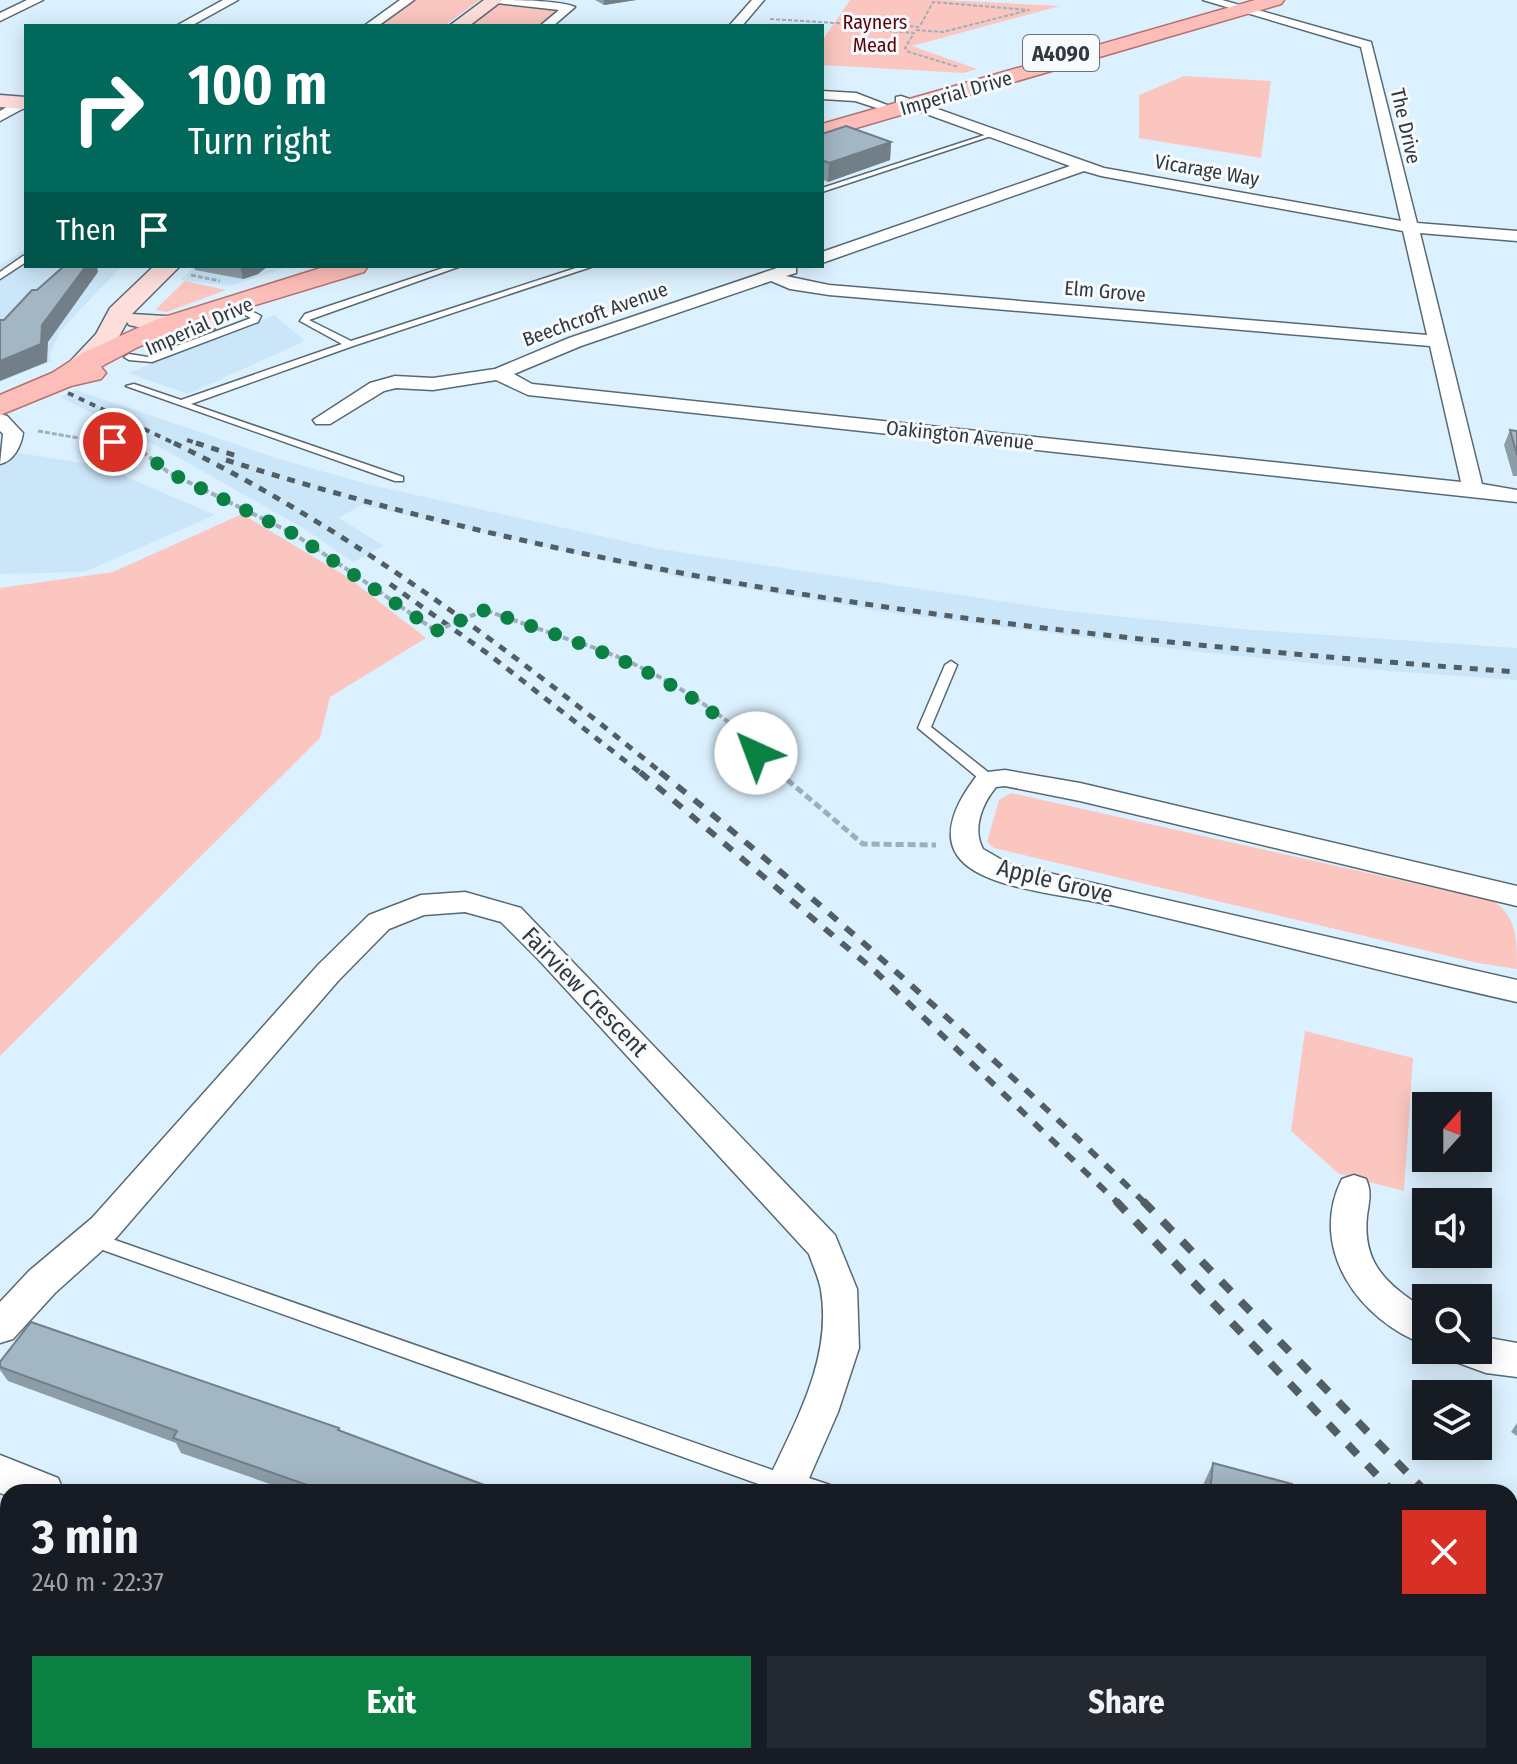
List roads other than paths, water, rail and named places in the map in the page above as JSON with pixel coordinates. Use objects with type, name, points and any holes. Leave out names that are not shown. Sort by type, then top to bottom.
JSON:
[{"type":"main road","name":"Imperial Drive","points":[[824,130],[986,75],[1230,4],[1275,0]]},
{"type":"main road","name":"Imperial Drive","points":[[824,122],[898,103],[1230,4]]},
{"type":"main road","name":"Imperial Drive","points":[[70,373],[169,326],[349,268]]},
{"type":"main road","name":"Imperial Drive","points":[[70,373],[130,372],[237,306]]},
{"type":"main road","points":[[0,406],[70,373]]},
{"type":"street","points":[[0,17],[37,0]]},
{"type":"street","points":[[186,24],[232,0]]},
{"type":"street","points":[[373,24],[408,0]]},
{"type":"street","points":[[461,24],[496,0],[569,7],[548,24]]},
{"type":"street","points":[[739,22],[758,0]]},
{"type":"street","name":"The Drive","points":[[1230,4],[1367,45],[1473,489]]},
{"type":"street","name":"Vicarage Way","points":[[824,95],[898,103],[1083,166],[1410,227],[1517,236]]},
{"type":"street","points":[[0,101],[24,103]]},
{"type":"street","points":[[0,117],[24,103]]},
{"type":"street","points":[[824,257],[1083,166]]},
{"type":"street","points":[[70,373],[107,337],[119,313],[166,268]]},
{"type":"street","name":"Beechcroft Avenue","points":[[499,374],[575,342],[792,268]]},
{"type":"street","name":"Elm Grove","points":[[771,275],[790,284],[829,290],[1437,341]]},
{"type":"street","points":[[132,302],[134,317],[138,319],[169,326],[205,324]]},
{"type":"street","points":[[323,420],[377,387],[395,382],[459,382],[499,374]]},
{"type":"street","name":"Oakington Avenue","points":[[499,374],[528,389],[1517,496]]},
{"type":"street","points":[[0,458],[11,445],[6,426]]},
{"type":"street","points":[[988,779],[1005,778],[1080,792],[1517,896]]},
{"type":"street","name":"Apple Grove","points":[[988,779],[978,791],[964,829],[966,846],[973,857],[998,871],[1075,886],[1517,991]]},
{"type":"street","name":"Fairview Crescent","points":[[0,1327],[42,1282],[91,1239],[328,973],[379,922],[421,905],[465,902],[511,915],[823,1246],[839,1289],[841,1348],[819,1412],[785,1484]]},
{"type":"street","points":[[1354,1189],[1348,1236],[1351,1257],[1364,1283],[1412,1321]]},
{"type":"street","points":[[1492,1357],[1517,1360]]},
{"type":"street","points":[[0,1474],[24,1484]]},
{"type":"lane","points":[[824,189],[993,134]]},
{"type":"lane","points":[[0,276],[24,259]]},
{"type":"lane","points":[[350,344],[304,321],[308,316],[451,268]]},
{"type":"lane","points":[[183,403],[350,344],[584,268]]},
{"type":"lane","points":[[237,306],[257,316],[255,320],[149,360],[130,372],[183,403],[399,479]]},
{"type":"lane","points":[[951,665],[924,728],[988,779]]},
{"type":"lane","points":[[91,1239],[782,1484]]},
{"type":"railway","points":[[68,393],[177,444]]},
{"type":"railway","points":[[187,440],[196,443]]},
{"type":"railway","points":[[196,443],[240,457]]},
{"type":"railway","points":[[196,443],[202,445]]},
{"type":"railway","points":[[177,444],[304,514],[428,594],[547,682],[663,774]]},
{"type":"railway","points":[[226,460],[383,506],[542,545],[703,577],[865,604],[1190,644],[1517,672]]},
{"type":"railway","points":[[390,584],[491,656],[642,774]]},
{"type":"railway","points":[[640,772],[876,972],[1117,1202]]},
{"type":"railway","points":[[660,772],[785,875],[907,982],[1144,1202]]},
{"type":"railway","points":[[1117,1202],[1385,1484]]},
{"type":"railway","points":[[1144,1202],[1418,1484]]},
{"type":"park label","name":"Rayners Mead","points":[[875,34]]}]
